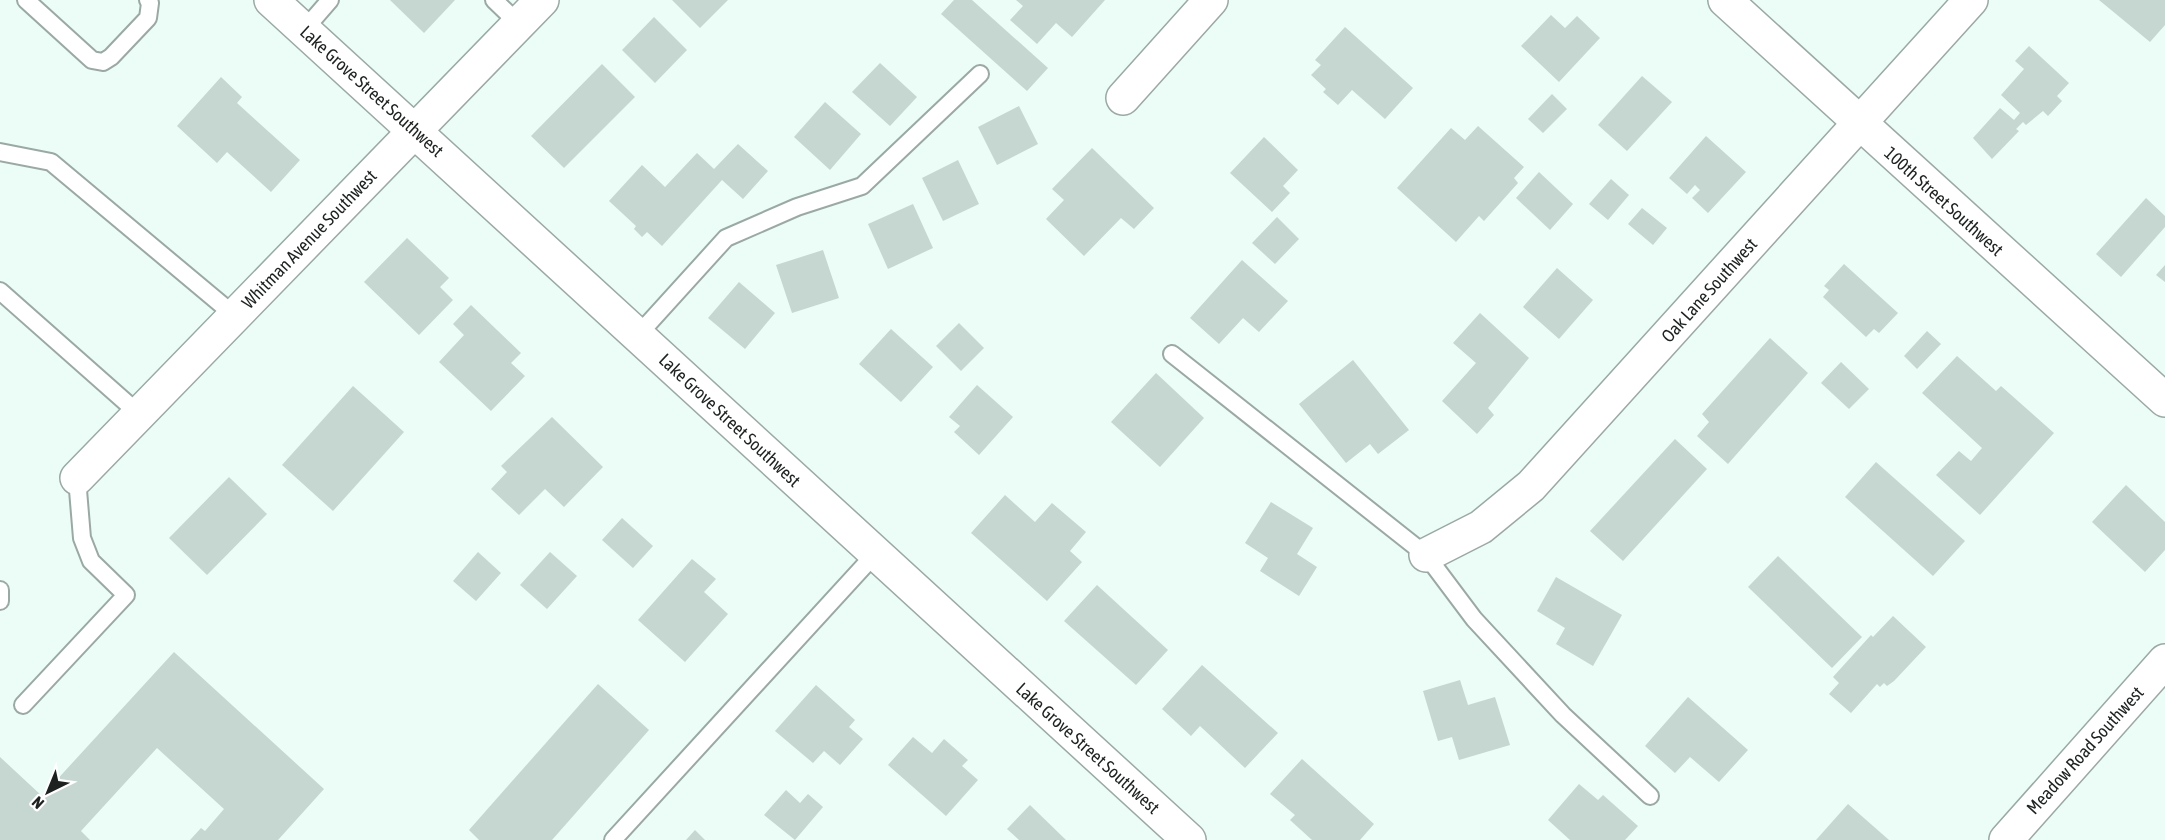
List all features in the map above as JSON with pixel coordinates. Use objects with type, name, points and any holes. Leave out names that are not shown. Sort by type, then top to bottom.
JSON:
[{"type":"street","name":"Lake Grove Street Southwest","points":[[271,0],[1189,840]]},
{"type":"street","name":"Whitman Avenue Southwest","points":[[77,478],[542,0]]},
{"type":"street","points":[[1123,99],[1211,0]]},
{"type":"street","name":"100th Street Southwest","points":[[1725,0],[2165,400]]},
{"type":"street","name":"Oak Lane Southwest","points":[[1426,555],[1481,527],[1531,486],[1971,0]]},
{"type":"street","name":"Meadow Road Southwest","points":[[2006,840],[2165,661]]},
{"type":"lane","points":[[26,0],[92,60],[103,62],[111,57],[148,18],[150,3],[148,0]]},
{"type":"lane","points":[[304,30],[330,0]]},
{"type":"lane","points":[[494,0],[519,24]]},
{"type":"lane","points":[[638,335],[726,238],[797,207],[862,186],[980,74]]},
{"type":"lane","points":[[0,152],[51,162],[234,315]]},
{"type":"lane","points":[[0,291],[138,413]]},
{"type":"lane","points":[[1173,354],[1426,555],[1474,619],[1563,715],[1650,796]]},
{"type":"lane","points":[[23,705],[126,595],[91,561],[82,538],[77,478]]},
{"type":"lane","points":[[613,840],[875,554]]},
{"type":"lane","points":[[0,590],[0,601]]},
{"type":"building","points":[[390,0],[455,0],[424,33]]},
{"type":"building","points":[[672,0],[728,0],[700,28]]},
{"type":"building","points":[[954,0],[972,0],[1048,68],[1027,91],[941,14]]},
{"type":"building","points":[[1016,0],[1105,0],[1072,37],[1056,23],[1037,44],[1010,20],[1023,6]]},
{"type":"building","points":[[2099,0],[2165,0],[2165,25],[2150,42]]},
{"type":"building","points":[[1551,15],[1565,28],[1577,16],[1600,38],[1559,82],[1521,46]]},
{"type":"building","points":[[654,17],[687,50],[655,83],[622,50]]},
{"type":"building","points":[[1345,27],[1413,88],[1385,119],[1352,90],[1338,105],[1323,92],[1326,89],[1311,75],[1321,65],[1315,60]]},
{"type":"building","points":[[2029,46],[2069,83],[2057,96],[2062,101],[2048,116],[2043,111],[2026,125],[2023,122],[2016,129],[2019,131],[1992,159],[1973,138],[2000,108],[2014,120],[2020,113],[2001,95],[2024,69],[2015,61]]},
{"type":"building","points":[[880,63],[917,97],[890,126],[852,92]]},
{"type":"building","points":[[602,64],[635,97],[564,168],[531,136]]},
{"type":"building","points":[[1642,76],[1672,102],[1627,151],[1598,125]]},
{"type":"building","points":[[221,77],[242,97],[237,103],[300,160],[271,192],[227,152],[217,163],[177,126]]},
{"type":"building","points":[[1552,94],[1567,109],[1543,133],[1528,119]]},
{"type":"building","points":[[825,102],[861,134],[830,170],[794,137]]},
{"type":"building","points":[[1019,106],[1038,144],[997,165],[978,127]]},
{"type":"building","points":[[1478,126],[1524,167],[1514,178],[1518,183],[1484,221],[1479,216],[1456,242],[1397,188],[1451,128],[1465,140]]},
{"type":"building","points":[[1706,136],[1746,172],[1708,213],[1692,198],[1700,190],[1695,185],[1687,194],[1669,178]]},
{"type":"building","points":[[1264,137],[1298,170],[1283,186],[1290,193],[1272,212],[1230,173]]},
{"type":"building","points":[[738,144],[768,171],[743,199],[722,180],[662,246],[647,232],[642,237],[634,229],[636,226],[609,201],[642,165],[665,187],[697,153],[714,169]]},
{"type":"building","points":[[1092,148],[1154,208],[1134,229],[1121,218],[1084,256],[1046,219],[1064,200],[1052,189]]},
{"type":"building","points":[[958,160],[979,204],[943,221],[922,178]]},
{"type":"building","points":[[1539,172],[1573,204],[1550,230],[1516,198]]},
{"type":"building","points":[[1611,179],[1629,195],[1608,220],[1589,204]]},
{"type":"building","points":[[2146,198],[2165,216],[2165,227],[2121,277],[2096,254]]},
{"type":"building","points":[[913,204],[933,248],[888,269],[868,224]]},
{"type":"building","points":[[1642,208],[1667,228],[1653,245],[1628,224]]},
{"type":"building","points":[[1277,217],[1299,239],[1275,264],[1252,243]]},
{"type":"building","points":[[407,238],[449,278],[440,287],[453,300],[419,335],[364,282]]},
{"type":"building","points":[[823,250],[839,298],[792,313],[776,265]]},
{"type":"building","points":[[1242,260],[1288,301],[1259,332],[1243,318],[1219,344],[1190,318]]},
{"type":"building","points":[[1844,264],[1898,313],[1879,333],[1874,329],[1866,337],[1823,297],[1829,290],[1824,286]]},
{"type":"building","points":[[2165,265],[2165,282],[2156,275]]},
{"type":"building","points":[[1557,268],[1593,300],[1559,339],[1523,307]]},
{"type":"building","points":[[739,282],[775,313],[745,349],[708,318]]},
{"type":"building","points":[[471,305],[521,353],[511,363],[525,376],[491,411],[439,362],[464,335],[453,324]]},
{"type":"building","points":[[1480,313],[1529,358],[1488,408],[1494,415],[1477,434],[1442,401],[1476,363],[1453,343]]},
{"type":"building","points":[[959,323],[984,348],[961,371],[936,346]]},
{"type":"building","points":[[891,329],[933,367],[901,402],[859,364]]},
{"type":"building","points":[[1927,331],[1941,344],[1917,369],[1904,356]]},
{"type":"building","points":[[1770,338],[1808,373],[1728,464],[1697,436],[1709,422],[1702,414]]},
{"type":"building","points":[[1957,356],[1996,391],[2001,386],[2054,433],[1980,515],[1936,475],[1959,451],[1971,461],[1982,448],[1922,393]]},
{"type":"building","points":[[1353,360],[1409,430],[1378,454],[1370,444],[1346,463],[1299,404]]},
{"type":"building","points":[[1841,362],[1869,389],[1849,409],[1821,383]]},
{"type":"building","points":[[1156,373],[1204,418],[1160,467],[1111,422]]},
{"type":"building","points":[[977,385],[1013,417],[979,455],[954,432],[960,426],[949,417]]},
{"type":"building","points":[[353,386],[404,432],[333,511],[282,465]]},
{"type":"building","points":[[552,417],[603,467],[564,507],[545,489],[519,515],[491,489],[507,472],[501,466]]},
{"type":"building","points":[[1675,439],[1707,469],[1623,561],[1590,531]]},
{"type":"building","points":[[1876,462],[1965,541],[1933,576],[1845,497]]},
{"type":"building","points":[[229,477],[267,514],[207,575],[169,538]]},
{"type":"building","points":[[2126,485],[2165,522],[2165,550],[2145,572],[2092,522]]},
{"type":"building","points":[[1005,495],[1035,522],[1052,503],[1086,532],[1070,551],[1082,562],[1047,601],[971,533]]},
{"type":"building","points":[[1271,502],[1313,528],[1297,554],[1317,567],[1299,596],[1260,571],[1268,558],[1245,543]]},
{"type":"building","points":[[622,518],[653,546],[633,568],[602,540]]},
{"type":"building","points":[[478,552],[501,573],[476,601],[453,581]]},
{"type":"building","points":[[550,552],[577,576],[547,609],[520,585]]},
{"type":"building","points":[[1778,556],[1862,637],[1832,668],[1748,587]]},
{"type":"building","points":[[692,559],[716,579],[704,592],[728,614],[685,662],[638,620]]},
{"type":"building","points":[[1556,577],[1622,615],[1593,666],[1556,644],[1565,628],[1537,611]]},
{"type":"building","points":[[1097,585],[1168,650],[1136,685],[1064,621]]},
{"type":"building","points":[[1893,616],[1926,647],[1894,681],[1887,686],[1884,683],[1880,687],[1877,684],[1851,713],[1829,694],[1839,683],[1833,677],[1871,635],[1873,637]]},
{"type":"building","points":[[174,652],[324,789],[278,840],[190,840],[201,828],[205,831],[224,809],[157,748],[81,831],[90,840],[0,840],[0,757],[42,796]]},
{"type":"building","points":[[1202,665],[1278,733],[1245,768],[1200,726],[1191,736],[1162,709]]},
{"type":"building","points":[[1460,680],[1468,705],[1495,697],[1510,745],[1459,760],[1452,737],[1438,741],[1423,691]]},
{"type":"building","points":[[598,684],[649,730],[552,840],[479,840],[469,830]]},
{"type":"building","points":[[816,685],[855,720],[849,727],[863,739],[840,765],[824,751],[813,763],[775,731]]},
{"type":"building","points":[[1688,697],[1748,750],[1719,782],[1690,757],[1675,773],[1645,746]]},
{"type":"building","points":[[913,737],[932,753],[944,739],[968,760],[962,766],[978,780],[946,816],[888,765]]},
{"type":"building","points":[[1302,759],[1374,824],[1360,840],[1312,840],[1290,820],[1295,815],[1270,794]]},
{"type":"building","points":[[1579,784],[1598,800],[1603,795],[1638,826],[1625,840],[1570,840],[1548,820]]},
{"type":"building","points":[[786,790],[800,803],[808,794],[823,807],[795,840],[764,815]]},
{"type":"building","points":[[1848,804],[1889,840],[1816,840]]},
{"type":"building","points":[[1030,805],[1066,840],[1019,840],[1007,829]]},
{"type":"building","points":[[695,830],[705,840],[686,840]]}]
